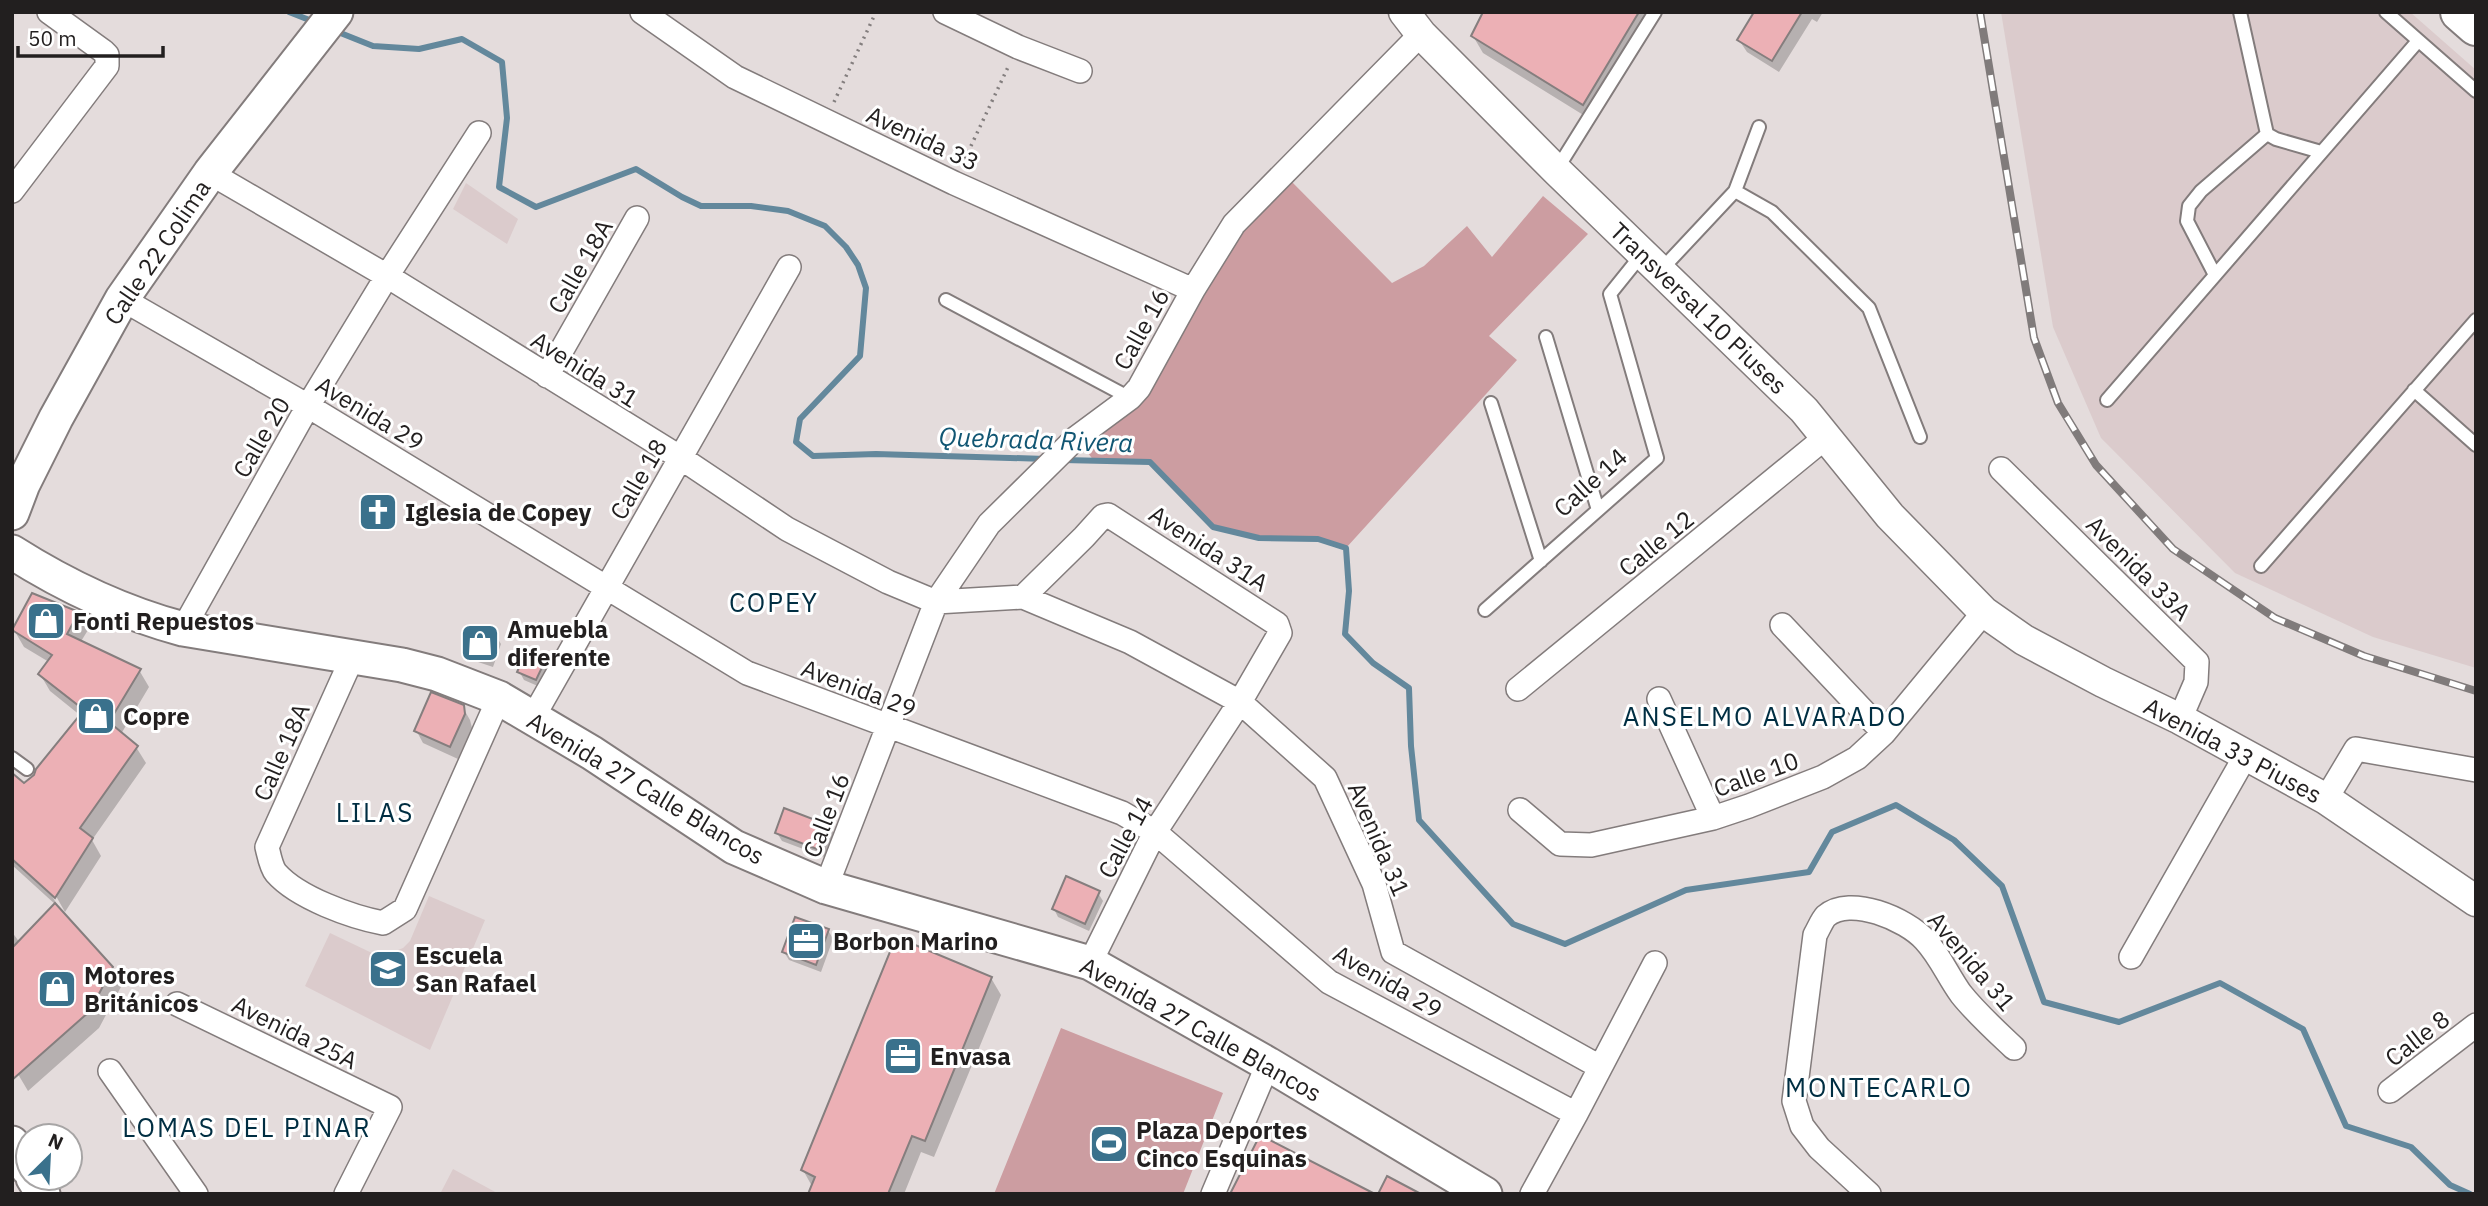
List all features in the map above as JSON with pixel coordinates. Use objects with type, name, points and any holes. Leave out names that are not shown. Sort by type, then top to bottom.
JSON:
[{"type":"highway","points":[[2460,12],[2476,26]]},
{"type":"main road","name":"Calle 22 Colima","points":[[12,513],[23,484],[56,418],[122,299],[210,173],[336,12]]},
{"type":"main road","name":"Avenida 27 Calle Blancos","points":[[12,552],[89,594],[151,620],[183,629],[353,656],[437,674],[499,698],[592,753],[734,847],[826,887],[1090,963],[1268,1064],[1485,1194]]},
{"type":"street","points":[[14,189],[105,70],[108,60],[103,51],[49,12]]},
{"type":"street","name":"Avenida 33","points":[[642,12],[735,77],[954,183],[1193,290]]},
{"type":"street","points":[[944,12],[1018,47],[1080,71]]},
{"type":"street","name":"Transversal 10 Piuses","points":[[1413,23],[1557,171],[1804,411],[1891,516],[1984,612]]},
{"type":"street","name":"Calle 16","points":[[826,887],[936,602],[989,524],[1076,438],[1130,398],[1139,388],[1193,290],[1234,224],[1413,23]]},
{"type":"street","name":"Calle 20","points":[[183,629],[309,406],[387,276],[479,133]]},
{"type":"street","name":"Avenida 31","points":[[210,173],[387,276],[681,458],[787,529],[888,582],[936,602]]},
{"type":"street","name":"Calle 18A","points":[[547,376],[638,218]]},
{"type":"street","name":"Calle 18","points":[[533,719],[789,267]]},
{"type":"street","name":"Avenida 29","points":[[122,299],[309,406],[747,673],[1122,813],[1155,832],[1329,982],[1576,1114]]},
{"type":"street","name":"Calle 12","points":[[1518,689],[1826,437]]},
{"type":"street","name":"Avenida 33A","points":[[2001,469],[2197,662],[2196,682],[2180,719]]},
{"type":"street","name":"Avenida 31A","points":[[1023,597],[1102,516],[1108,515],[1275,622],[1280,633]]},
{"type":"street","points":[[936,602],[1023,597]]},
{"type":"street","name":"Avenida 31","points":[[1023,597],[1130,642],[1240,702],[1325,778],[1374,884],[1392,952],[1600,1068]]},
{"type":"street","name":"Avenida 33 Piuses","points":[[1984,612],[2024,640],[2180,719],[2326,799],[2476,901]]},
{"type":"street","name":"Calle 10","points":[[1520,810],[1560,845],[1591,845],[1713,818],[1823,777],[1857,758],[1884,733],[1984,612]]},
{"type":"street","points":[[1782,625],[1884,733]]},
{"type":"street","name":"Calle 14","points":[[1090,963],[1155,832],[1240,702],[1280,633]]},
{"type":"street","name":"Calle 18A","points":[[353,656],[267,847],[274,871],[298,890],[359,918],[383,923],[405,909],[499,698]]},
{"type":"street","points":[[1659,699],[1713,818]]},
{"type":"street","points":[[2326,799],[2356,749],[2476,770]]},
{"type":"street","points":[[2131,957],[2246,755]]},
{"type":"street","name":"Avenida 31","points":[[1869,1194],[1819,1148],[1802,1126],[1794,1101],[1815,935],[1825,917],[1844,908],[1881,913],[1906,924],[1932,949],[1961,993],[2014,1048]]},
{"type":"street","points":[[1532,1194],[1655,963]]},
{"type":"street","name":"Avenida 25A","points":[[177,1004],[390,1107],[346,1194]]},
{"type":"street","name":"Calle 8","points":[[2389,1091],[2476,1025]]},
{"type":"street","points":[[1213,1194],[1268,1064]]},
{"type":"street","points":[[110,1071],[196,1194]]},
{"type":"lane","points":[[1557,171],[1655,12]]},
{"type":"lane","points":[[2240,12],[2267,134],[2321,152]]},
{"type":"lane","points":[[2386,12],[2476,91]]},
{"type":"lane","points":[[2107,400],[2418,41]]},
{"type":"lane","points":[[1652,261],[1735,191],[1759,127]]},
{"type":"lane","points":[[2215,275],[2187,221],[2189,206],[2201,191],[2267,134]]},
{"type":"lane","points":[[1735,191],[1772,212],[1869,308],[1920,437]]},
{"type":"lane","name":"Calle 14","points":[[1485,610],[1657,458],[1610,294],[1652,261]]},
{"type":"lane","points":[[946,300],[1130,398]]},
{"type":"lane","points":[[2260,566],[2476,320]]},
{"type":"lane","points":[[1546,337],[1598,510]]},
{"type":"lane","points":[[2414,390],[2476,444]]},
{"type":"lane","points":[[1490,403],[1541,561]]},
{"type":"lane","points":[[12,758],[27,769]]},
{"type":"path","points":[[825,121],[876,12]]},
{"type":"path","points":[[954,183],[1018,47]]},
{"type":"shaded area","points":[[2001,12],[2410,12],[2476,70],[2476,668],[2373,637],[2235,573],[2101,438],[2053,327]]},
{"type":"shaded area","points":[[1291,181],[1392,283],[1424,266],[1467,226],[1492,257],[1543,196],[1588,234],[1489,336],[1517,360],[1346,548],[1318,539],[1259,538],[1213,527],[1150,462],[1094,461],[1079,441],[1107,422],[1198,299],[1239,233]]},
{"type":"shaded area","points":[[466,183],[518,219],[507,244],[453,209]]},
{"type":"shaded area","name":"Escuela San Rafael","points":[[429,896],[485,920],[430,1050],[305,986],[330,933],[372,953],[393,952],[410,941]]},
{"type":"shaded area","name":"Plaza Deportes Cinco Esquinas","points":[[1061,1028],[1223,1093],[1183,1194],[994,1194]]},
{"type":"shaded area","points":[[453,1169],[499,1194],[440,1194]]},
{"type":"building","points":[[1483,12],[1639,12],[1583,105],[1471,36]]},
{"type":"building","points":[[1754,12],[1802,12],[1772,61],[1737,40]]},
{"type":"building","points":[[32,593],[79,612],[67,634],[141,669],[109,722],[138,746],[80,828],[93,838],[55,898],[12,859],[12,773],[24,783],[34,775],[84,710],[38,674],[52,655],[12,630]]},
{"type":"building","name":"Amuebla diferente","points":[[472,626],[497,635],[488,660],[463,651]]},
{"type":"building","points":[[527,650],[546,659],[536,680],[517,672]]},
{"type":"building","points":[[431,692],[464,705],[465,714],[450,747],[414,731]]},
{"type":"building","points":[[784,808],[831,826],[822,851],[775,833]]},
{"type":"building","points":[[1066,876],[1100,891],[1085,924],[1052,909]]},
{"type":"building","name":"Motores Británicos","points":[[55,903],[113,967],[90,1011],[12,1080],[12,948]]},
{"type":"building","name":"Borbon Marino","points":[[795,917],[829,929],[816,965],[782,952]]},
{"type":"building","name":"Envasa","points":[[896,937],[992,977],[925,1141],[912,1136],[888,1194],[808,1194],[815,1177],[801,1170]]},
{"type":"building","points":[[1260,1135],[1375,1194],[1230,1194]]},
{"type":"building","points":[[1387,1176],[1421,1194],[1378,1194]]},
{"type":"waterway","name":"Quebrada Rivera","points":[[289,12],[317,23]]},
{"type":"waterway","name":"Quebrada Rivera","points":[[333,30],[373,46],[419,49],[462,39],[502,62],[507,118],[499,187],[536,207],[636,169],[701,206],[751,206],[788,211],[825,226],[846,247],[858,265],[866,288],[860,356],[800,419],[796,442],[813,456],[876,454],[1046,459]]},
{"type":"waterway","name":"Quebrada Rivera","points":[[1063,460],[1150,462],[1213,527],[1259,538],[1318,539],[1346,548],[1349,591],[1345,634],[1373,663],[1409,688],[1411,746],[1419,820],[1513,924],[1565,944],[1686,890],[1809,872],[1832,832],[1896,805],[1954,840],[2002,886],[2044,1002],[2119,1022],[2220,983],[2303,1029],[2346,1126],[2411,1147],[2450,1185],[2470,1194]]},
{"type":"railway","points":[[1980,12],[2034,338],[2058,403],[2096,465],[2173,549],[2275,618],[2364,656],[2476,691]]},
{"type":"place","name":"Iglesia de Copey","points":[[378,512]]},
{"type":"place","name":"Fonti Repuestos","points":[[46,621]]},
{"type":"place","name":"Amuebla diferente","points":[[480,643]]},
{"type":"place","name":"Copre","points":[[96,716]]},
{"type":"place","name":"Borbon Marino","points":[[806,941]]},
{"type":"place","name":"Escuela San Rafael","points":[[388,969]]},
{"type":"place","name":"Motores Británicos","points":[[57,989]]},
{"type":"place","name":"Envasa","points":[[903,1056]]},
{"type":"place","name":"Plaza Deportes Cinco Esquinas","points":[[1109,1144]]},
{"type":"district","name":"COPEY","points":[[774,602]]},
{"type":"district","name":"ANSELMO ALVARADO","points":[[1765,716]]},
{"type":"district","name":"LILAS","points":[[375,812]]},
{"type":"district","name":"MONTECARLO","points":[[1879,1087]]},
{"type":"district","name":"LOMAS DEL PINAR","points":[[247,1127]]}]
